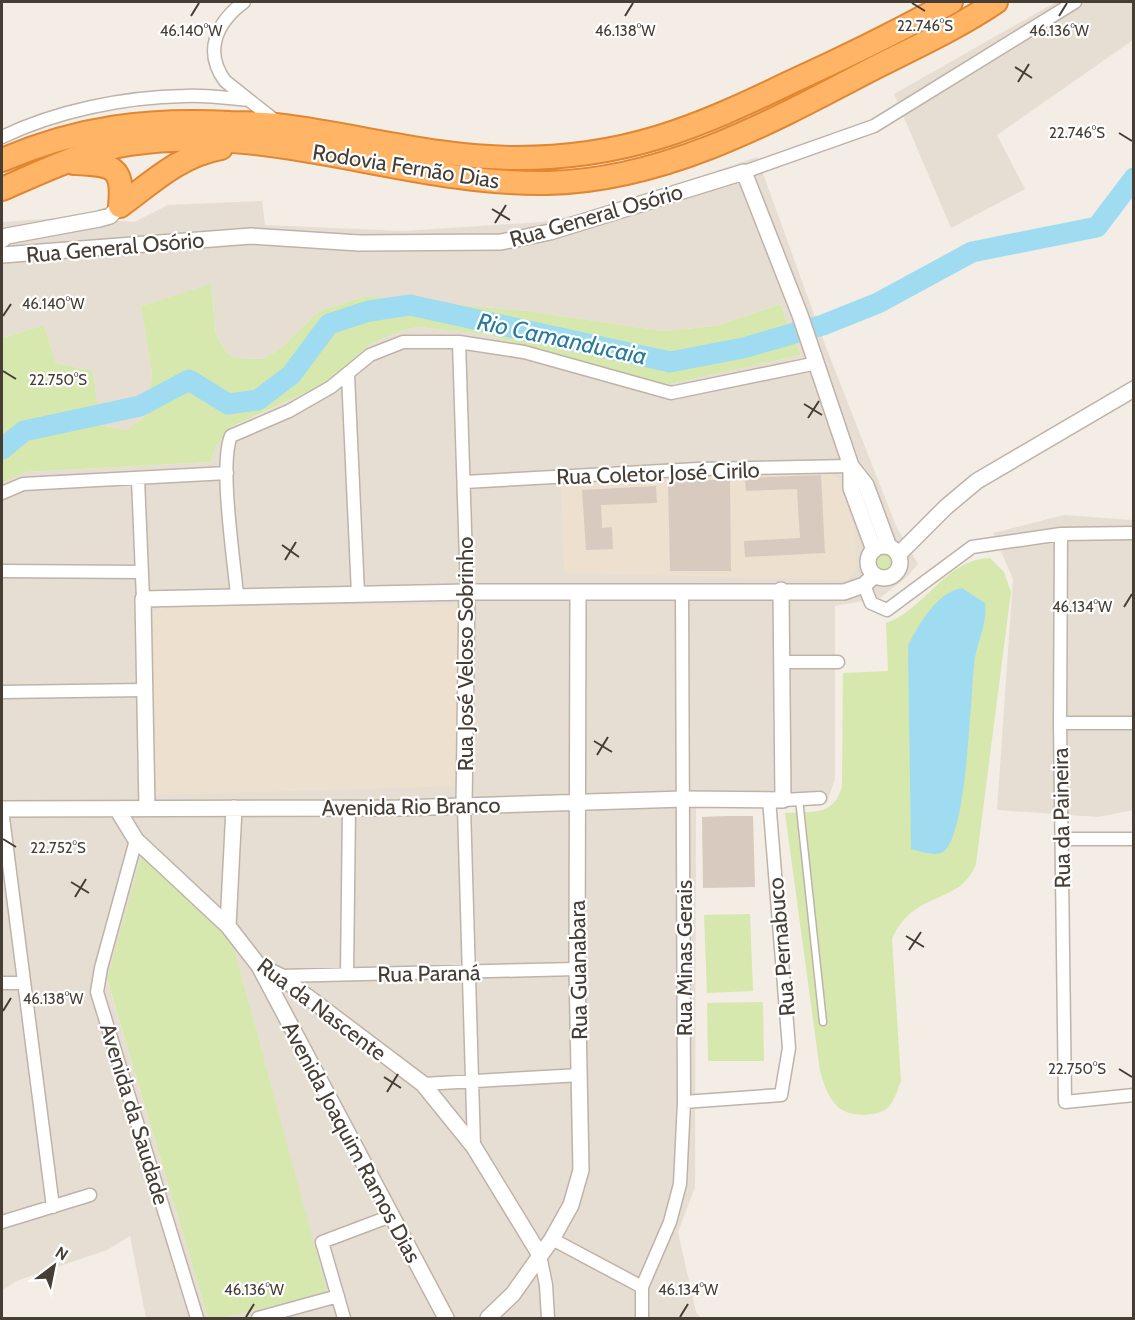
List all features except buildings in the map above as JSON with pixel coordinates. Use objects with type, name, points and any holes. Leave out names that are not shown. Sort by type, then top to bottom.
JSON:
[{"type":"highway","name":"Rodovia Fernão Dias","points":[[2,160],[38,145],[90,130],[123,124],[179,120],[281,125],[446,153],[515,158],[598,151],[642,144],[731,112],[886,39],[951,2]]},
{"type":"highway","name":"Rodovia Fernão Dias","points":[[2,189],[93,152],[131,144],[214,139],[254,142],[454,178],[549,183],[597,178],[672,160],[734,136],[822,95],[931,39],[996,2]]},
{"type":"highway","points":[[120,206],[163,171],[184,159],[208,150],[254,142]]},
{"type":"highway","points":[[65,162],[97,164],[114,171],[122,184],[120,206]]},
{"type":"street","points":[[244,2],[221,22],[216,33],[213,54],[219,72],[225,81],[281,125]]},
{"type":"street","name":"Rua General Osório","points":[[2,255],[251,236],[359,243],[501,242],[550,232],[744,172],[874,126],[1075,2]]},
{"type":"street","points":[[2,137],[56,117],[136,100],[184,96],[249,100]]},
{"type":"street","points":[[56,117],[90,130]]},
{"type":"street","points":[[744,172],[800,315],[851,466],[851,488],[873,550],[868,562],[871,603],[888,610],[972,547],[1061,534],[1134,533]]},
{"type":"street","name":"Rua General Osório","points":[[2,240],[7,236],[110,216],[120,206]]},
{"type":"street","points":[[237,595],[227,473],[227,445],[231,436],[289,411],[348,375],[370,355],[403,342],[459,342],[524,352],[672,393],[817,363]]},
{"type":"street","name":"Rua José Veloso Sobrinho","points":[[459,342],[467,592],[464,807],[474,1147]]},
{"type":"street","points":[[348,375],[358,594]]},
{"type":"street","points":[[894,551],[977,480],[1133,392]]},
{"type":"street","points":[[143,599],[237,595],[467,592],[781,590],[852,592],[869,580],[895,574],[900,565],[866,485],[851,466]]},
{"type":"street","name":"Rua Coletor José Cirilo","points":[[464,482],[698,469],[851,466]]},
{"type":"street","points":[[2,493],[23,484],[227,473]]},
{"type":"street","points":[[138,479],[147,808]]},
{"type":"street","name":"Rua da Paineira","points":[[1061,534],[1060,723],[1065,1102],[1134,1095]]},
{"type":"street","points":[[873,550],[880,547],[894,551]]},
{"type":"street","points":[[2,572],[141,572]]},
{"type":"street","points":[[781,590],[784,799]]},
{"type":"street","name":"Rua Minas Gerais","points":[[642,1318],[642,1287],[670,1222],[680,1184],[684,1102],[682,591]]},
{"type":"street","name":"Rua Guanabara","points":[[488,1318],[513,1294],[552,1239],[571,1205],[581,1170],[577,969],[578,592]]},
{"type":"street","points":[[781,662],[838,662]]},
{"type":"street","points":[[2,692],[144,690]]},
{"type":"street","points":[[1060,723],[1134,723]]},
{"type":"street","name":"Avenida Rio Branco","points":[[2,810],[464,807],[577,801],[820,798]]},
{"type":"street","name":"Rua Pernabuco","points":[[684,1102],[781,1095],[789,1048],[784,799]]},
{"type":"street","points":[[346,974],[349,807]]},
{"type":"street","points":[[228,926],[234,808]]},
{"type":"street","name":"Rua da Nascente","points":[[117,809],[136,840],[228,926],[259,966],[280,976],[423,1084],[474,1147],[540,1255],[546,1285],[548,1318]]},
{"type":"street","points":[[2,810],[53,1207]]},
{"type":"street","points":[[1062,838],[1134,839]]},
{"type":"street","name":"Avenida da Saudade","points":[[136,840],[100,968],[97,992],[197,1318]]},
{"type":"street","name":"Avenida Joaquim Ramos Dias","points":[[259,966],[446,1318]]},
{"type":"street","name":"Rua Paraná","points":[[280,976],[577,969]]},
{"type":"street","points":[[2,983],[24,983]]},
{"type":"street","points":[[423,1084],[580,1075]]},
{"type":"street","points":[[2,1222],[90,1195]]},
{"type":"street","points":[[344,1318],[322,1242],[391,1216]]},
{"type":"street","points":[[552,1239],[642,1287]]},
{"type":"street","points":[[258,1318],[338,1296]]},
{"type":"lane","points":[[784,799],[823,1022]]},
{"type":"shaded area","points":[[1056,2],[1133,2],[1133,40],[997,135],[1025,189],[951,228],[894,94]]},
{"type":"shaded area","points":[[757,157],[824,342],[896,526],[918,564],[907,577],[880,598],[835,606],[835,779],[827,802],[812,806],[696,807],[695,1187],[678,1232],[696,1312],[701,1318],[223,1318],[326,1291],[234,947],[107,980],[208,1318],[146,1318],[130,1236],[107,1250],[16,1281],[2,1291],[2,483],[26,472],[211,462],[216,446],[233,427],[324,384],[371,344],[406,329],[419,327],[488,335],[633,379],[670,384],[801,355],[780,304],[716,326],[663,331],[527,311],[366,296],[319,311],[281,348],[263,359],[236,358],[227,353],[216,334],[211,285],[141,306],[152,374],[147,415],[127,430],[100,425],[93,371],[56,363],[44,325],[2,338],[2,222],[71,217],[134,222],[168,205],[262,201],[265,225],[404,231],[542,222],[599,210]],"holes":[[[748,473],[856,565],[562,483]],[[459,605],[153,614],[163,607]]]},
{"type":"shaded area","points":[[833,472],[840,481],[855,531],[856,565],[854,572],[847,580],[564,573],[561,483],[748,473]]},
{"type":"shaded area","points":[[1064,515],[1133,520],[1133,810],[1098,817],[997,810],[1013,579],[993,533]]},
{"type":"shaded area","points":[[459,605],[458,786],[155,795],[153,614],[164,607]]},
{"type":"green space","points":[[211,284],[216,334],[227,353],[236,358],[263,359],[281,348],[319,311],[366,296],[527,311],[663,331],[716,326],[780,304],[801,355],[670,384],[633,379],[488,335],[419,327],[406,329],[371,344],[324,384],[233,426],[216,446],[211,462],[26,472],[2,483],[2,338],[44,325],[56,363],[93,371],[100,425],[127,430],[147,415],[152,374],[141,306]]},
{"type":"green space","points":[[884,552],[894,559],[895,563],[888,573],[884,574],[874,567],[873,563],[880,553]]},
{"type":"green space","points":[[990,558],[1004,572],[1011,592],[976,864],[969,877],[959,886],[912,912],[901,923],[892,939],[901,1081],[893,1101],[885,1110],[866,1115],[852,1114],[840,1109],[833,1101],[820,1071],[785,813],[813,812],[828,808],[838,796],[842,786],[843,673],[888,671],[886,623],[912,608],[960,567]]},
{"type":"green space","points":[[141,857],[222,930],[234,947],[327,1292],[223,1318],[208,1318],[107,979]]},
{"type":"green space","points":[[750,914],[753,991],[707,993],[704,915]]},
{"type":"green space","points":[[763,1002],[764,1061],[708,1061],[707,1003]]},
{"type":"water","points":[[962,588],[985,603],[986,610],[975,658],[963,792],[958,819],[951,840],[943,852],[931,854],[911,849],[908,646],[917,628],[937,602],[953,590]]},
{"type":"waterway","name":"Rio Camanducaia","points":[[2,449],[24,431],[140,406],[189,380],[228,404],[258,400],[291,375],[329,324],[369,311],[410,305],[670,362],[743,348],[823,325],[878,303],[972,252],[1097,227],[1134,178]]}]
